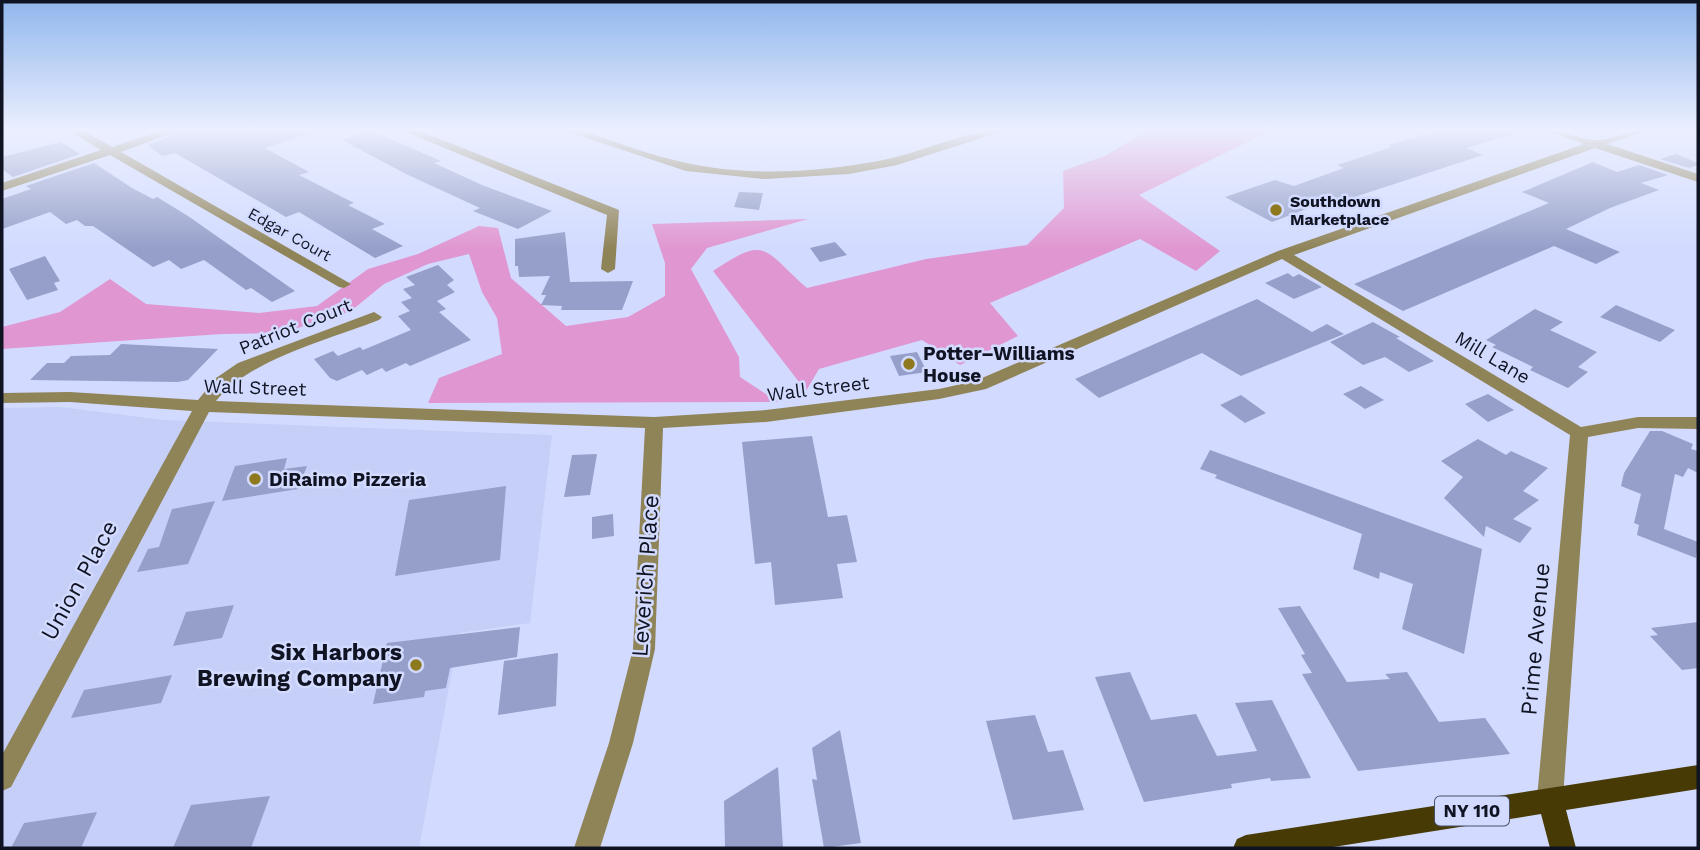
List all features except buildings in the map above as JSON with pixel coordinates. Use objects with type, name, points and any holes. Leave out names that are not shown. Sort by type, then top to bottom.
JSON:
[{"type":"main road","name":"NY 110","points":[[1246,848],[1550,798],[1698,777]]},
{"type":"main road","name":"Prime Avenue","points":[[1550,798],[1563,848]]},
{"type":"street","points":[[2,187],[55,170]]},
{"type":"street","name":"Edgar Court","points":[[140,170],[344,284]]},
{"type":"street","points":[[508,170],[614,213],[608,269]]},
{"type":"street","points":[[703,170],[778,175],[851,170]]},
{"type":"street","name":"Wall Street","points":[[2,398],[70,397],[203,406],[654,423],[766,416],[980,386],[1283,254],[1520,170]]},
{"type":"street","points":[[1672,170],[1698,178]]},
{"type":"street","name":"Mill Lane","points":[[1283,254],[1579,433]]},
{"type":"street","name":"Patriot Court","points":[[203,406],[222,382],[244,367],[374,317]]},
{"type":"street","name":"Union Place","points":[[2,779],[203,406]]},
{"type":"street","points":[[1579,433],[1613,424],[1653,419],[1698,424]]},
{"type":"street","name":"Leverich Place","points":[[587,848],[621,743],[644,649],[654,423]]},
{"type":"street","name":"Prime Avenue","points":[[1550,798],[1579,433]]},
{"type":"shaded area","points":[[1191,170],[1139,195],[1220,251],[1196,271],[1140,239],[990,303],[1018,336],[960,365],[922,340],[819,369],[806,391],[713,271],[745,253],[764,251],[807,288],[926,259],[1027,245],[1064,208],[1063,171]]},
{"type":"shaded area","points":[[808,219],[707,248],[691,269],[739,357],[740,377],[778,402],[428,403],[439,378],[502,354],[497,318],[482,292],[469,254],[428,264],[384,284],[351,311],[282,333],[222,334],[2,349],[2,327],[60,312],[110,279],[146,304],[259,313],[317,306],[368,269],[418,254],[479,226],[498,228],[511,278],[566,326],[628,317],[665,296],[665,263],[652,224]]},
{"type":"shaded area","points":[[61,407],[164,420],[552,435],[530,623],[459,633],[419,848],[2,848],[2,408]]},
{"type":"place","name":"Southdown Marketplace","points":[[1276,210]]},
{"type":"place","name":"Potter–Williams House","points":[[909,364]]},
{"type":"place","name":"DiRaimo Pizzeria","points":[[255,479]]},
{"type":"place","name":"Six Harbors Brewing Company","points":[[416,665]]}]
